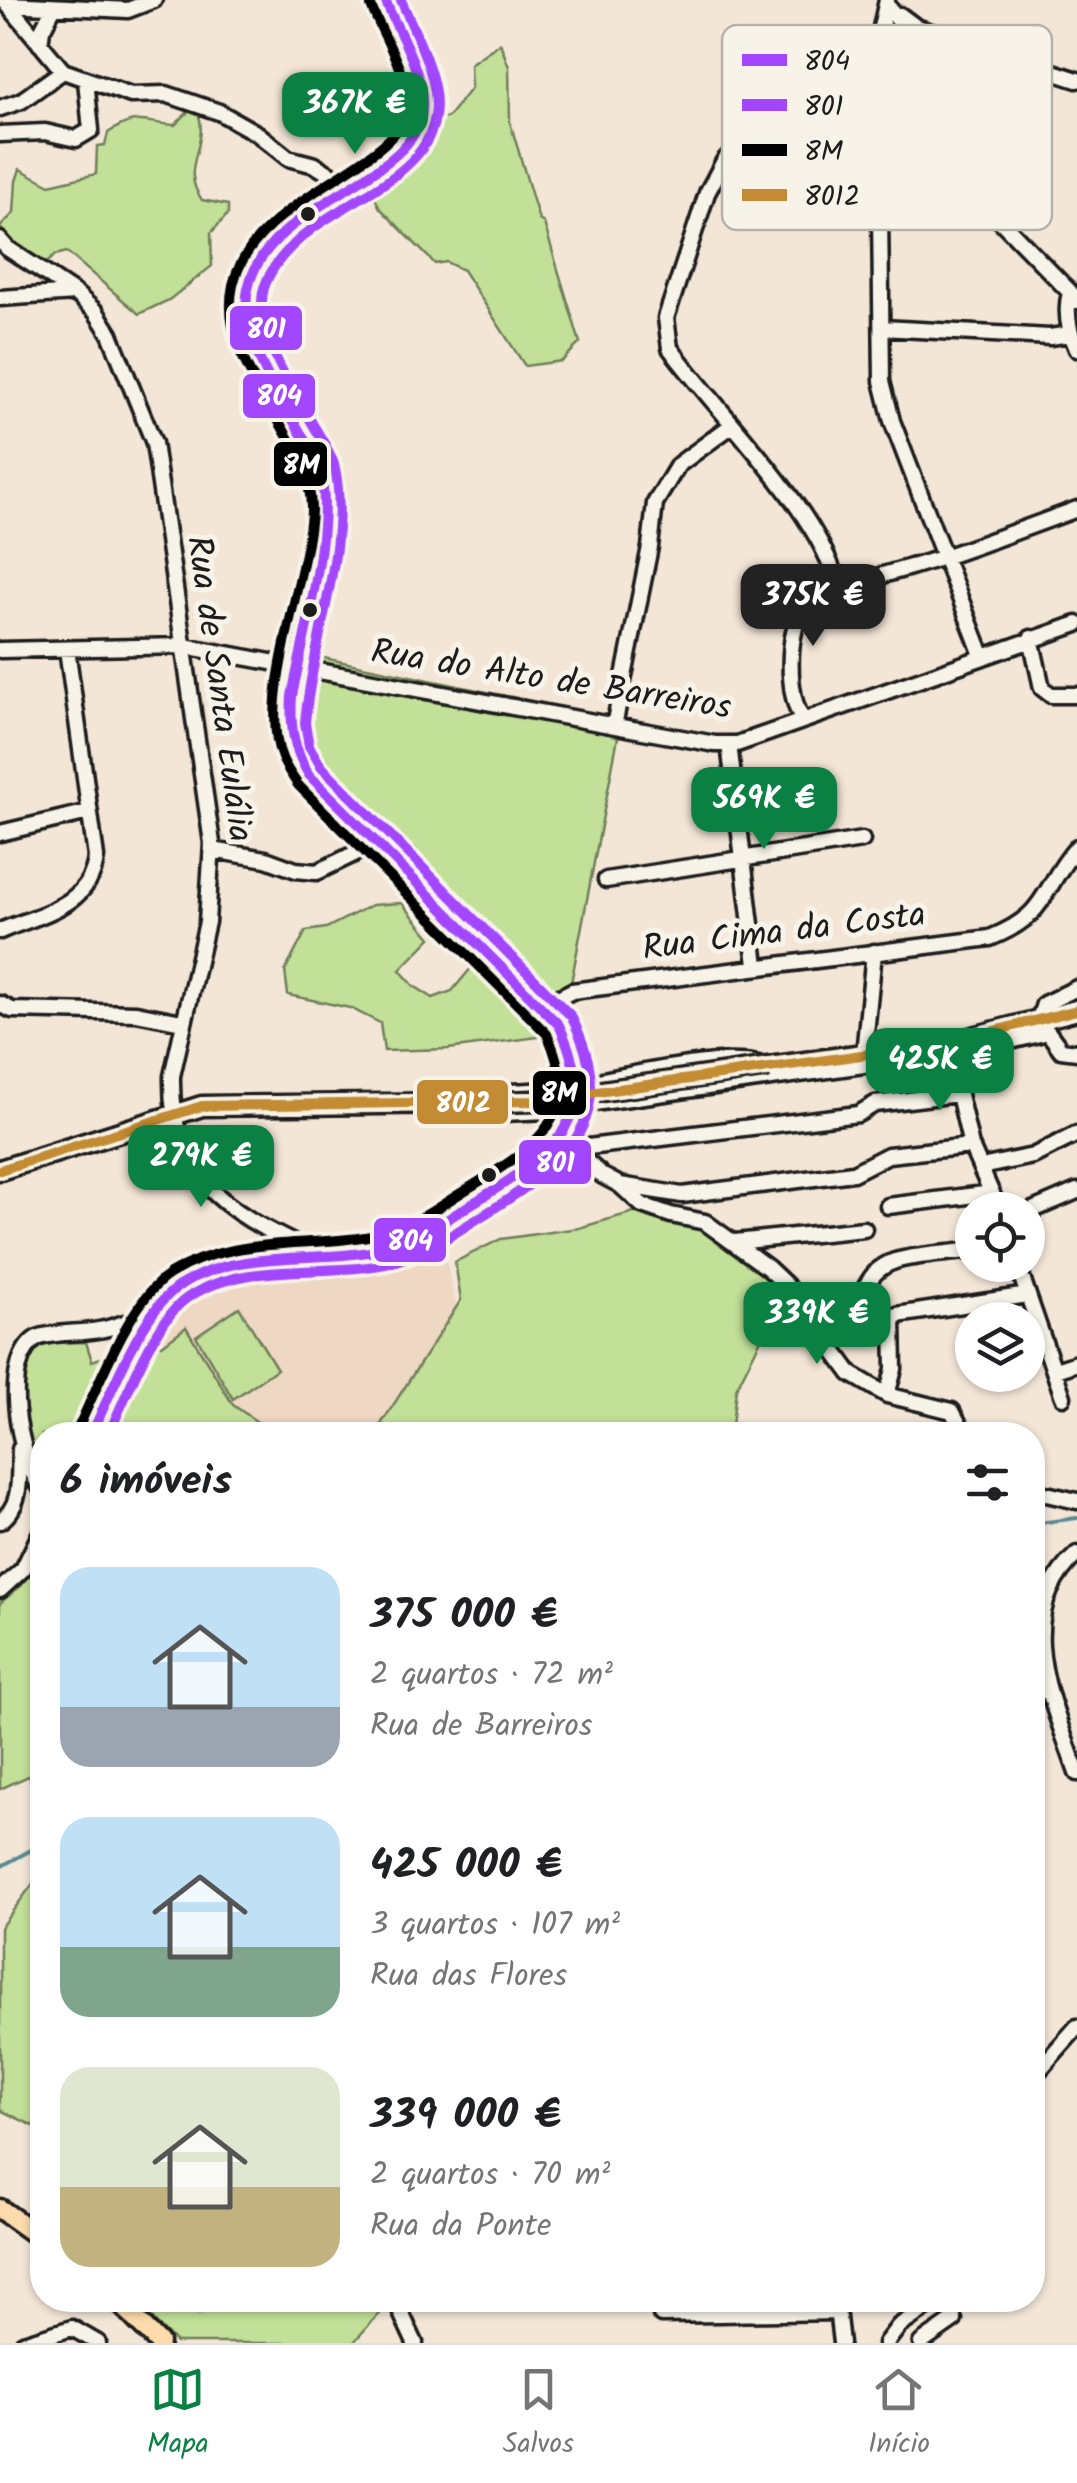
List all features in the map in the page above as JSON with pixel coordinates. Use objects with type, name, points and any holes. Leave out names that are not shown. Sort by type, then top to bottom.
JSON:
[{"type":"main road","points":[[0,1170],[173,1114],[212,1106],[533,1102],[952,1042],[1077,1010]]},
{"type":"main road","points":[[0,2210],[30,2231]]},
{"type":"main road","points":[[134,2312],[159,2343]]},
{"type":"street","points":[[6,2],[128,10],[154,0]]},
{"type":"street","points":[[96,1422],[151,1313],[163,1296],[195,1274],[225,1263],[371,1253],[408,1240],[490,1193],[540,1158],[561,1135],[573,1104],[576,1084],[566,1037],[546,1011],[309,775],[295,750],[290,724],[296,668],[326,511],[325,488],[320,468],[255,342],[246,309],[248,282],[259,258],[285,233],[404,151],[417,130],[422,106],[417,80],[385,0]]},
{"type":"street","points":[[6,2],[63,70],[131,94],[166,94],[220,112],[258,134],[288,158],[315,166],[348,186]]},
{"type":"street","points":[[887,2],[914,25]]},
{"type":"street","points":[[887,2],[902,25]]},
{"type":"street","points":[[40,44],[42,30],[54,7]]},
{"type":"street","points":[[1060,73],[1077,61]]},
{"type":"street","points":[[0,108],[21,101],[63,70]]},
{"type":"street","points":[[1052,70],[1077,80]]},
{"type":"street","points":[[0,134],[45,132],[76,139],[86,136],[91,130],[86,80]]},
{"type":"street","points":[[722,166],[707,193],[666,318],[670,348],[786,492],[825,552],[838,590]]},
{"type":"street","points":[[881,230],[882,381],[982,656]]},
{"type":"street","points":[[882,328],[1074,342],[1066,307],[1073,296],[1009,230]]},
{"type":"street","name":"Rua de Santa Eulália","points":[[0,240],[96,312],[110,334],[154,444],[212,850],[207,922],[172,1076],[173,1114],[188,1160],[201,1181],[235,1211],[306,1249],[310,1259]]},
{"type":"street","points":[[0,298],[75,293]]},
{"type":"street","points":[[614,726],[655,503],[678,466],[732,426]]},
{"type":"street","points":[[802,718],[794,708],[791,644],[796,622],[806,607],[838,590],[946,557],[1077,509]]},
{"type":"street","name":"Rua do Alto de Barreiros","points":[[0,650],[184,646],[614,726],[737,744],[1077,624]]},
{"type":"street","points":[[1031,638],[1042,688],[1052,695],[1077,694]]},
{"type":"street","points":[[0,931],[82,893],[94,877],[96,857],[67,649]]},
{"type":"street","points":[[729,744],[756,965]]},
{"type":"street","points":[[0,833],[89,812]]},
{"type":"street","points":[[212,850],[266,858],[296,870],[317,872],[354,854],[370,836]]},
{"type":"street","points":[[606,880],[862,840]]},
{"type":"street","name":"Rua Cima da Costa","points":[[546,1011],[572,991],[990,938],[1031,916],[1077,847]]},
{"type":"street","points":[[444,1104],[474,1113],[549,1110],[871,1064],[874,952]]},
{"type":"street","points":[[1038,1022],[1044,1004],[1077,988]]},
{"type":"street","points":[[0,1004],[12,1010],[136,1013],[182,1022]]},
{"type":"street","points":[[952,1042],[965,1052],[1048,1032],[1060,1050],[1077,1052]]},
{"type":"street","points":[[952,1042],[958,1094],[971,1146],[992,1192]]},
{"type":"street","points":[[444,1104],[473,1094],[554,1089],[725,1062],[754,1062],[769,1067]]},
{"type":"street","points":[[573,1150],[858,1114],[875,1104],[958,1094]]},
{"type":"street","points":[[549,1110],[561,1123],[561,1135],[573,1150],[642,1205],[671,1216],[705,1222],[786,1285],[852,1374],[887,1394],[952,1411],[958,1422]]},
{"type":"street","points":[[981,1167],[1033,1156],[1077,1134]]},
{"type":"street","points":[[620,1185],[682,1194],[726,1190],[854,1173],[888,1155],[971,1146]]},
{"type":"street","points":[[1045,1205],[1077,1191]]},
{"type":"street","points":[[888,1206],[955,1198]]},
{"type":"street","points":[[734,1242],[864,1229]]},
{"type":"street","points":[[795,1298],[826,1312],[843,1312],[855,1305],[876,1274],[893,1262],[955,1253]]},
{"type":"street","points":[[1023,1282],[1064,1396]]},
{"type":"street","points":[[887,1394],[894,1369],[893,1320],[897,1316],[1028,1295]]},
{"type":"street","points":[[30,1467],[5,1403],[12,1360],[21,1348],[34,1338],[97,1330],[151,1313]]},
{"type":"street","points":[[1056,1370],[1077,1363]]},
{"type":"street","points":[[0,1520],[13,1512],[18,1500],[20,1448]]},
{"type":"street","points":[[1045,1494],[1077,1501]]},
{"type":"street","points":[[0,1590],[22,1570],[30,1554]]},
{"type":"street","points":[[1045,1599],[1053,1582],[1077,1554]]},
{"type":"street","points":[[1045,1673],[1077,1774]]},
{"type":"street","points":[[1045,2063],[1077,2027]]},
{"type":"street","points":[[401,2312],[415,2343]]},
{"type":"street","points":[[661,2316],[731,2312]]},
{"type":"street","points":[[837,2312],[841,2343]]},
{"type":"street","points":[[886,2343],[898,2326],[920,2312]]},
{"type":"street","points":[[921,2343],[954,2320]]},
{"type":"street","points":[[23,2343],[72,2328],[98,2343]]},
{"type":"shaded area","points":[[444,1252],[456,1306],[388,1422],[240,1422],[183,1333],[164,1341],[155,1335],[162,1320],[200,1290],[225,1281],[371,1276]]},
{"type":"green space","points":[[500,43],[509,67],[510,122],[580,343],[562,361],[525,366],[463,270],[446,262],[435,264],[380,208],[368,184],[373,185],[412,160],[435,121],[448,117],[471,88],[470,64]]},
{"type":"green space","points":[[189,111],[198,112],[201,124],[193,166],[195,188],[202,200],[228,205],[228,214],[211,233],[212,266],[169,300],[139,314],[67,252],[55,255],[43,267],[16,248],[0,227],[14,213],[20,169],[50,185],[96,174],[97,146],[105,145],[108,133],[134,121],[175,125]]},
{"type":"green space","points":[[314,656],[617,719],[618,737],[567,1004],[552,1035],[448,1049],[384,1051],[380,1023],[350,1008],[288,995],[285,971],[306,931],[326,928],[372,905],[402,903],[431,938],[400,970],[414,986],[433,998],[452,991],[491,944],[326,780],[305,733]]},
{"type":"green space","points":[[644,1209],[710,1230],[785,1291],[736,1389],[732,1422],[382,1422],[461,1300],[455,1262],[501,1239],[579,1228]]},
{"type":"green space","points":[[239,1307],[277,1369],[233,1399],[196,1336]]},
{"type":"green space","points":[[186,1327],[233,1405],[257,1422],[30,1422],[30,1454],[17,1366],[24,1350],[43,1343],[86,1342],[92,1361],[150,1341],[162,1345]]},
{"type":"green space","points":[[30,1572],[30,1775],[0,1789],[0,1603],[21,1586]]},
{"type":"green space","points":[[30,1888],[30,2124],[0,2110],[0,1928]]},
{"type":"green space","points":[[148,2312],[380,2312],[353,2343],[176,2343]]},
{"type":"waterway","points":[[1045,1522],[1077,1518]]},
{"type":"waterway","points":[[0,1867],[30,1851]]},
{"type":"transit line","name":"804","points":[[97,1422],[140,1333],[165,1298],[179,1286],[229,1265],[366,1252],[414,1239],[525,1170],[561,1134],[572,1112],[576,1088],[572,1059],[559,1025],[309,775],[294,737],[292,696],[321,550],[324,493],[316,460],[270,381],[254,344],[246,307],[248,289],[261,259],[282,234],[396,155],[414,133],[422,108],[419,80],[385,0]]},
{"type":"transit line","name":"801","points":[[114,1422],[152,1342],[187,1298],[235,1278],[369,1267],[418,1253],[538,1178],[577,1136],[588,1112],[591,1084],[586,1053],[571,1016],[321,766],[309,746],[305,723],[334,561],[339,498],[332,458],[286,379],[269,341],[262,305],[264,288],[277,262],[297,241],[401,170],[419,153],[431,132],[436,107],[432,78],[401,0]]},
{"type":"transit line","name":"8M","points":[[81,1422],[129,1322],[155,1286],[170,1274],[195,1261],[247,1247],[357,1238],[406,1226],[529,1147],[555,1111],[560,1090],[558,1064],[547,1034],[298,785],[282,758],[276,734],[279,672],[311,511],[307,482],[297,455],[238,345],[231,316],[233,285],[246,254],[268,228],[382,146],[400,126],[407,105],[403,80],[371,6]]},
{"type":"transit line","name":"8012","points":[[0,1170],[202,1106],[533,1101],[947,1043],[1077,1010]]}]
